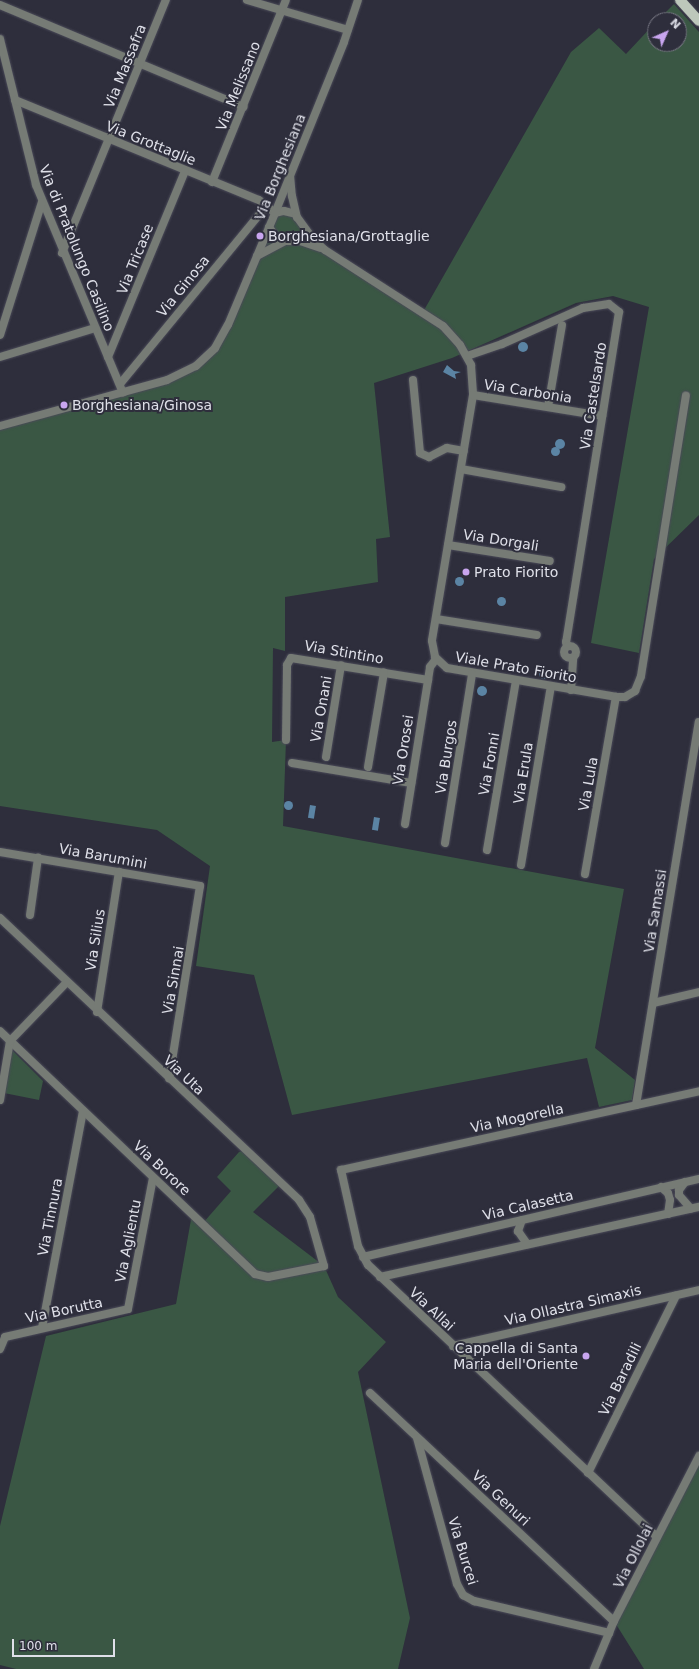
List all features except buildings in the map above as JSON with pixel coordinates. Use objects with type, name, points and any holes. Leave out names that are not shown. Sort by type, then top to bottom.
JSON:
[{"type":"main road","points":[[680,0],[699,21]]},
{"type":"street","name":"Via Massafra","points":[[62,253],[142,63],[166,0]]},
{"type":"street","points":[[247,0],[348,30]]},
{"type":"street","name":"Via Melissano","points":[[212,182],[244,107],[286,0]]},
{"type":"street","name":"Via Borghesiana","points":[[0,426],[123,393],[186,372],[207,357],[226,331],[348,30],[358,0]]},
{"type":"street","points":[[0,5],[142,63],[244,107]]},
{"type":"street","name":"Via di Pratolungo Casilino","points":[[0,39],[28,160],[42,202],[62,253],[123,393]]},
{"type":"street","name":"Via Grottaglie","points":[[15,100],[267,205],[275,213]]},
{"type":"street","name":"Via Tricase","points":[[108,357],[185,171]]},
{"type":"street","name":"Viale Prato Fiorito","points":[[290,175],[296,214],[307,232],[325,250],[440,325],[455,338],[467,356],[473,376],[473,395],[432,643],[436,659],[449,670],[616,697]]},
{"type":"street","points":[[0,335],[42,202]]},
{"type":"street","name":"Via Ginosa","points":[[120,384],[267,205]]},
{"type":"street","points":[[275,213],[284,211],[296,214]]},
{"type":"street","points":[[269,227],[277,238],[283,241]]},
{"type":"street","points":[[257,256],[283,241]]},
{"type":"street","name":"Viale Prato Fiorito","points":[[283,241],[300,241],[325,250]]},
{"type":"street","name":"Via Castelsardo","points":[[467,356],[502,344],[577,310],[612,305],[618,311],[619,317],[566,642],[567,646],[564,654],[573,658],[571,690]]},
{"type":"street","points":[[548,407],[562,325]]},
{"type":"street","points":[[0,357],[95,328]]},
{"type":"street","points":[[413,380],[420,453],[429,457],[447,448],[464,451]]},
{"type":"street","name":"Via Carbonia","points":[[473,395],[602,416]]},
{"type":"street","points":[[616,697],[632,693],[642,676],[686,396]]},
{"type":"street","points":[[461,469],[561,487]]},
{"type":"street","name":"Via Dorgali","points":[[448,544],[550,561]]},
{"type":"street","points":[[436,619],[536,636]]},
{"type":"street","name":"Via Stintino","points":[[286,740],[288,660],[296,657],[428,680]]},
{"type":"street","points":[[428,680],[430,667],[436,659]]},
{"type":"street","name":"Via Onani","points":[[326,757],[341,665]]},
{"type":"street","points":[[368,767],[384,672]]},
{"type":"street","name":"Via Burgos","points":[[445,843],[472,674]]},
{"type":"street","name":"Via Orosei","points":[[405,824],[428,680]]},
{"type":"street","name":"Via Fonni","points":[[487,850],[516,681]]},
{"type":"street","name":"Via Erula","points":[[521,864],[550,686]]},
{"type":"street","name":"Via Lula","points":[[585,874],[616,697]]},
{"type":"street","name":"Via Samassi","points":[[636,1105],[699,722]]},
{"type":"street","points":[[292,763],[411,783]]},
{"type":"street","name":"Via Barumini","points":[[0,852],[200,886]]},
{"type":"street","points":[[30,916],[38,858]]},
{"type":"street","name":"Via Silius","points":[[97,1012],[119,872]]},
{"type":"street","name":"Via Sinnai","points":[[169,1079],[202,890],[200,886]]},
{"type":"street","name":"Via Uta","points":[[0,918],[97,1012],[302,1203],[310,1217],[324,1266]]},
{"type":"street","points":[[0,1100],[10,1041],[66,982]]},
{"type":"street","points":[[653,1003],[699,992]]},
{"type":"street","name":"Via Borore","points":[[0,1031],[153,1178],[260,1277],[324,1266]]},
{"type":"street","name":"Via Mogorella","points":[[341,1170],[699,1091]]},
{"type":"street","name":"Via Tinnura","points":[[42,1328],[83,1111]]},
{"type":"street","name":"Via Allai","points":[[341,1170],[362,1257],[380,1277],[657,1537]]},
{"type":"street","name":"Via Aglientu","points":[[128,1309],[153,1178]]},
{"type":"street","name":"Via Calasetta","points":[[362,1257],[699,1179]]},
{"type":"street","points":[[685,1182],[679,1190],[679,1195],[695,1208]]},
{"type":"street","points":[[661,1187],[670,1200],[668,1214]]},
{"type":"street","points":[[380,1277],[695,1208]]},
{"type":"street","points":[[522,1220],[518,1231],[527,1244]]},
{"type":"street","name":"Via Ollastra Simaxis","points":[[453,1346],[699,1290]]},
{"type":"street","name":"Via Baradili","points":[[588,1473],[676,1296]]},
{"type":"street","name":"Via Borutta","points":[[1,1350],[2,1337],[128,1309]]},
{"type":"street","name":"Via Genuri","points":[[370,1393],[614,1621]]},
{"type":"street","name":"Via Burcei","points":[[417,1437],[457,1584],[463,1595],[474,1601],[609,1633]]},
{"type":"street","name":"Via Ollolai","points":[[594,1669],[614,1621],[699,1456]]},
{"type":"green space","points":[[674,4],[681,12],[666,12]]},
{"type":"green space","points":[[687,19],[699,32],[699,515],[654,559],[639,653],[591,643],[649,307],[613,296],[576,303],[452,358],[374,383],[390,537],[376,539],[378,582],[285,597],[285,651],[273,648],[272,742],[286,740],[283,826],[624,889],[595,1048],[635,1080],[632,1100],[599,1107],[587,1058],[292,1115],[254,975],[196,966],[210,866],[157,830],[0,806],[0,426],[177,376],[215,348],[275,213],[297,217],[325,250],[423,312],[571,52],[599,28],[626,54],[647,32],[647,52],[687,52]]},
{"type":"green space","points":[[12,1050],[43,1081],[39,1100],[4,1093]]},
{"type":"green space","points":[[245,1150],[281,1184],[253,1212],[324,1266],[338,1297],[386,1342],[358,1372],[410,1618],[398,1669],[16,1669],[0,1665],[0,1526],[46,1336],[176,1304],[192,1214],[203,1223],[231,1191],[217,1177],[239,1152]]},
{"type":"green space","points":[[699,1453],[699,1669],[644,1669],[614,1621]]},
{"type":"water","points":[[521,342],[525,342],[527,343],[527,351],[521,352],[518,349],[518,345]]},
{"type":"water","points":[[447,365],[454,371],[461,372],[455,374],[456,379],[443,372]]},
{"type":"water","points":[[560,439],[565,444],[560,449],[555,444]]},
{"type":"water","points":[[553,447],[557,447],[559,451],[557,455],[553,455],[551,453],[551,449]]},
{"type":"water","points":[[459,576],[464,581],[459,586],[454,581]]},
{"type":"water","points":[[499,597],[503,597],[505,601],[503,605],[499,605],[497,603],[497,599]]},
{"type":"water","points":[[476,658],[480,658],[482,662],[480,666],[476,666],[474,664],[474,660]]},
{"type":"water","points":[[543,669],[548,674],[543,679],[538,674]]},
{"type":"water","points":[[480,686],[484,686],[486,687],[486,695],[480,696],[477,693],[477,689]]},
{"type":"water","points":[[288,800],[293,805],[288,810],[283,805]]},
{"type":"water","points":[[310,805],[316,806],[314,819],[308,818]]},
{"type":"water","points":[[374,817],[380,818],[378,831],[372,830]]},
{"type":"place","name":"Borghesiana/Grottaglie","points":[[260,236]]},
{"type":"place","name":"Borghesiana/Ginosa","points":[[64,405]]},
{"type":"place","name":"Prato Fiorito","points":[[466,572]]},
{"type":"place","name":"Cappella di Santa Maria dell'Oriente","points":[[586,1356]]}]
